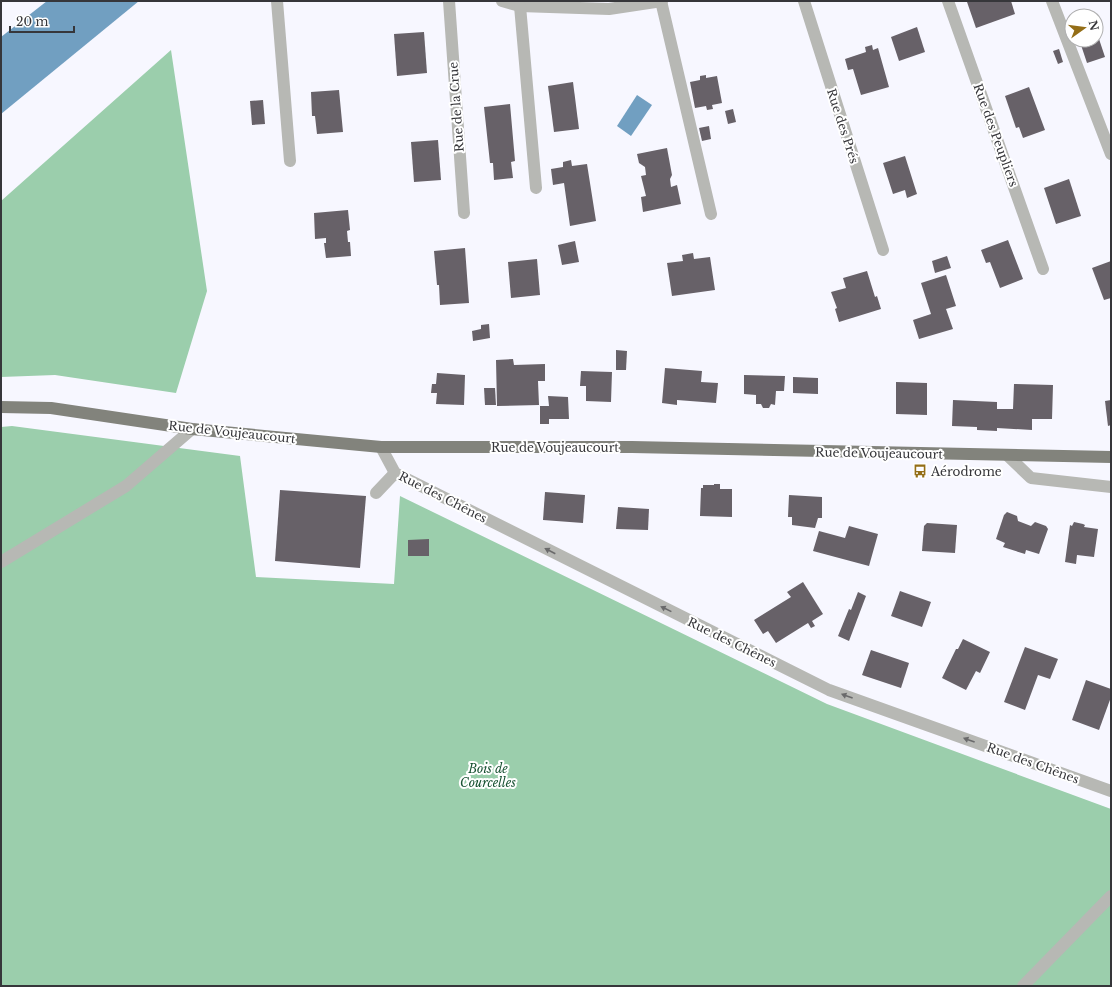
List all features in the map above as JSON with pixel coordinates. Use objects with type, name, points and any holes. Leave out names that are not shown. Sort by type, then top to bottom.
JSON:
[{"type":"main road","name":"Rue de Voujeaucourt","points":[[1,407],[51,408],[192,429],[381,447],[632,448],[1111,457]]},
{"type":"street","points":[[278,1],[290,161]]},
{"type":"street","name":"Rue de la Crue","points":[[449,1],[464,212]]},
{"type":"street","points":[[502,1],[520,6],[609,9],[662,1],[711,214]]},
{"type":"street","name":"Rue des Prés","points":[[804,1],[883,250]]},
{"type":"street","name":"Rue des Peupliers","points":[[948,1],[1043,269]]},
{"type":"street","points":[[1052,1],[1111,154]]},
{"type":"street","points":[[520,6],[536,188]]},
{"type":"street","points":[[1,562],[126,486],[192,429]]},
{"type":"street","name":"Rue des Chênes","points":[[381,447],[395,473],[829,690],[1111,791]]},
{"type":"street","points":[[1008,456],[1031,478],[1111,487]]},
{"type":"street","points":[[376,493],[395,473]]},
{"type":"street","points":[[1023,986],[1111,896]]},
{"type":"green space","points":[[171,50],[207,291],[176,393],[55,375],[1,377],[1,201]]},
{"type":"green space","name":"Bois de Courcelles","points":[[12,426],[240,456],[256,577],[394,584],[400,496],[827,704],[1111,809],[1111,986],[1,986],[1,427]]},
{"type":"water","points":[[47,1],[139,1],[1,114],[1,37]]},
{"type":"water","points":[[637,95],[652,105],[631,136],[617,126]]},
{"type":"building","points":[[1011,1],[1015,14],[976,28],[967,2]]},
{"type":"building","points":[[917,27],[925,52],[899,61],[891,37]]},
{"type":"building","points":[[424,32],[427,73],[397,76],[394,34]]},
{"type":"building","points":[[872,45],[873,50],[878,48],[889,87],[861,95],[853,69],[848,70],[845,59],[866,52],[865,47]]},
{"type":"building","points":[[1082,48],[1102,48],[1105,57],[1087,63]]},
{"type":"building","points":[[1059,49],[1063,62],[1058,64],[1053,51]]},
{"type":"building","points":[[706,75],[706,78],[717,76],[722,103],[712,105],[713,109],[707,110],[706,106],[695,108],[690,82],[700,80],[700,76]]},
{"type":"building","points":[[573,82],[579,129],[554,132],[548,86]]},
{"type":"building","points":[[1029,87],[1045,130],[1023,138],[1019,127],[1016,128],[1005,96]]},
{"type":"building","points":[[339,90],[343,132],[317,134],[315,116],[312,116],[311,92]]},
{"type":"building","points":[[263,100],[265,124],[252,125],[250,101]]},
{"type":"building","points":[[510,104],[515,161],[511,162],[513,178],[494,180],[493,163],[490,163],[484,107]]},
{"type":"building","points":[[733,109],[736,122],[728,124],[725,111]]},
{"type":"building","points":[[709,126],[711,139],[702,141],[699,128]]},
{"type":"building","points":[[438,140],[441,180],[414,182],[411,142]]},
{"type":"building","points":[[667,148],[672,175],[670,179],[671,187],[677,185],[681,204],[643,212],[641,197],[646,196],[641,176],[646,175],[645,167],[639,163],[637,154]]},
{"type":"building","points":[[905,156],[917,194],[907,198],[905,190],[893,194],[883,163]]},
{"type":"building","points":[[571,160],[572,166],[587,164],[596,221],[570,226],[564,183],[553,185],[551,169],[563,167],[563,162]]},
{"type":"building","points":[[1069,179],[1081,216],[1056,224],[1044,188]]},
{"type":"building","points":[[348,210],[350,230],[347,231],[348,242],[350,242],[351,256],[326,258],[324,243],[326,243],[326,238],[315,239],[314,213]]},
{"type":"building","points":[[1008,240],[1023,279],[1000,288],[990,262],[986,263],[981,250]]},
{"type":"building","points":[[575,241],[579,262],[562,265],[558,245]]},
{"type":"building","points":[[465,248],[469,303],[440,305],[439,285],[437,285],[434,251]]},
{"type":"building","points":[[693,253],[694,259],[710,257],[715,290],[672,296],[667,263],[683,261],[682,255]]},
{"type":"building","points":[[947,256],[951,268],[935,273],[932,261]]},
{"type":"building","points":[[537,259],[540,295],[511,298],[508,262]]},
{"type":"building","points":[[1111,261],[1111,298],[1104,300],[1092,268]]},
{"type":"building","points":[[867,271],[875,297],[877,296],[881,309],[839,322],[835,309],[837,308],[831,292],[846,288],[843,278]]},
{"type":"building","points":[[946,275],[956,306],[946,309],[953,329],[919,339],[913,320],[931,314],[921,283]]},
{"type":"building","points":[[489,324],[490,338],[473,341],[472,331],[481,329],[481,325]]},
{"type":"building","points":[[616,350],[627,351],[626,370],[616,370]]},
{"type":"building","points":[[513,359],[514,365],[545,364],[545,381],[538,381],[539,405],[497,406],[496,360]]},
{"type":"building","points":[[665,368],[702,371],[701,382],[718,383],[716,403],[677,400],[677,405],[662,403]]},
{"type":"building","points":[[581,371],[612,372],[611,402],[586,401],[586,386],[580,386]]},
{"type":"building","points":[[437,373],[465,375],[464,405],[436,404],[437,393],[431,393],[432,384],[436,384]]},
{"type":"building","points":[[744,375],[785,376],[784,391],[776,391],[775,405],[771,404],[769,408],[763,408],[761,404],[756,404],[756,395],[744,394]]},
{"type":"building","points":[[793,377],[818,378],[818,394],[793,393]]},
{"type":"building","points":[[896,382],[927,383],[927,415],[896,414]]},
{"type":"building","points":[[1014,384],[1053,385],[1052,419],[1032,419],[1032,430],[997,428],[997,431],[977,430],[977,427],[952,426],[953,400],[997,402],[997,409],[1013,409]]},
{"type":"building","points":[[484,388],[495,388],[496,405],[485,405]]},
{"type":"building","points":[[548,396],[568,397],[569,419],[549,419],[549,424],[540,424],[540,406],[549,406]]},
{"type":"building","points":[[1111,400],[1111,425],[1108,426],[1105,401]]},
{"type":"building","points":[[720,484],[720,489],[732,489],[732,517],[700,516],[701,488],[703,488],[703,485]]},
{"type":"building","points":[[280,490],[366,496],[360,568],[275,561]]},
{"type":"building","points":[[545,492],[585,495],[583,523],[543,520]]},
{"type":"building","points":[[789,495],[822,497],[822,518],[818,518],[815,528],[792,525],[792,517],[788,517]]},
{"type":"building","points":[[618,507],[649,509],[648,530],[616,529]]},
{"type":"building","points":[[1007,512],[1017,516],[1018,521],[1031,526],[1035,522],[1046,526],[1048,529],[1039,554],[1026,550],[1025,554],[1003,547],[1005,543],[996,539],[1004,515]]},
{"type":"building","points":[[1074,522],[1085,525],[1084,527],[1098,529],[1094,557],[1077,555],[1076,564],[1065,562],[1070,525],[1072,526]]},
{"type":"building","points":[[927,523],[957,525],[955,553],[922,551],[924,526]]},
{"type":"building","points":[[849,526],[878,534],[869,566],[813,551],[819,531],[845,538]]},
{"type":"building","points":[[429,539],[429,556],[408,556],[408,540]]},
{"type":"building","points":[[803,582],[823,614],[812,621],[815,626],[811,628],[808,623],[776,643],[768,631],[763,634],[754,620],[791,597],[787,592]]},
{"type":"building","points":[[900,591],[931,602],[922,627],[891,616]]},
{"type":"building","points":[[858,592],[866,596],[849,641],[838,636]]},
{"type":"building","points":[[963,639],[990,652],[980,673],[976,671],[966,690],[942,678],[956,649],[958,649]]},
{"type":"building","points":[[1025,647],[1058,659],[1050,679],[1038,675],[1025,710],[1004,702]]},
{"type":"building","points":[[871,650],[909,663],[901,688],[862,675]]},
{"type":"building","points":[[1086,680],[1111,689],[1111,697],[1099,730],[1072,720]]},
{"type":"place","name":"Aérodrome","points":[[920,471]]}]
